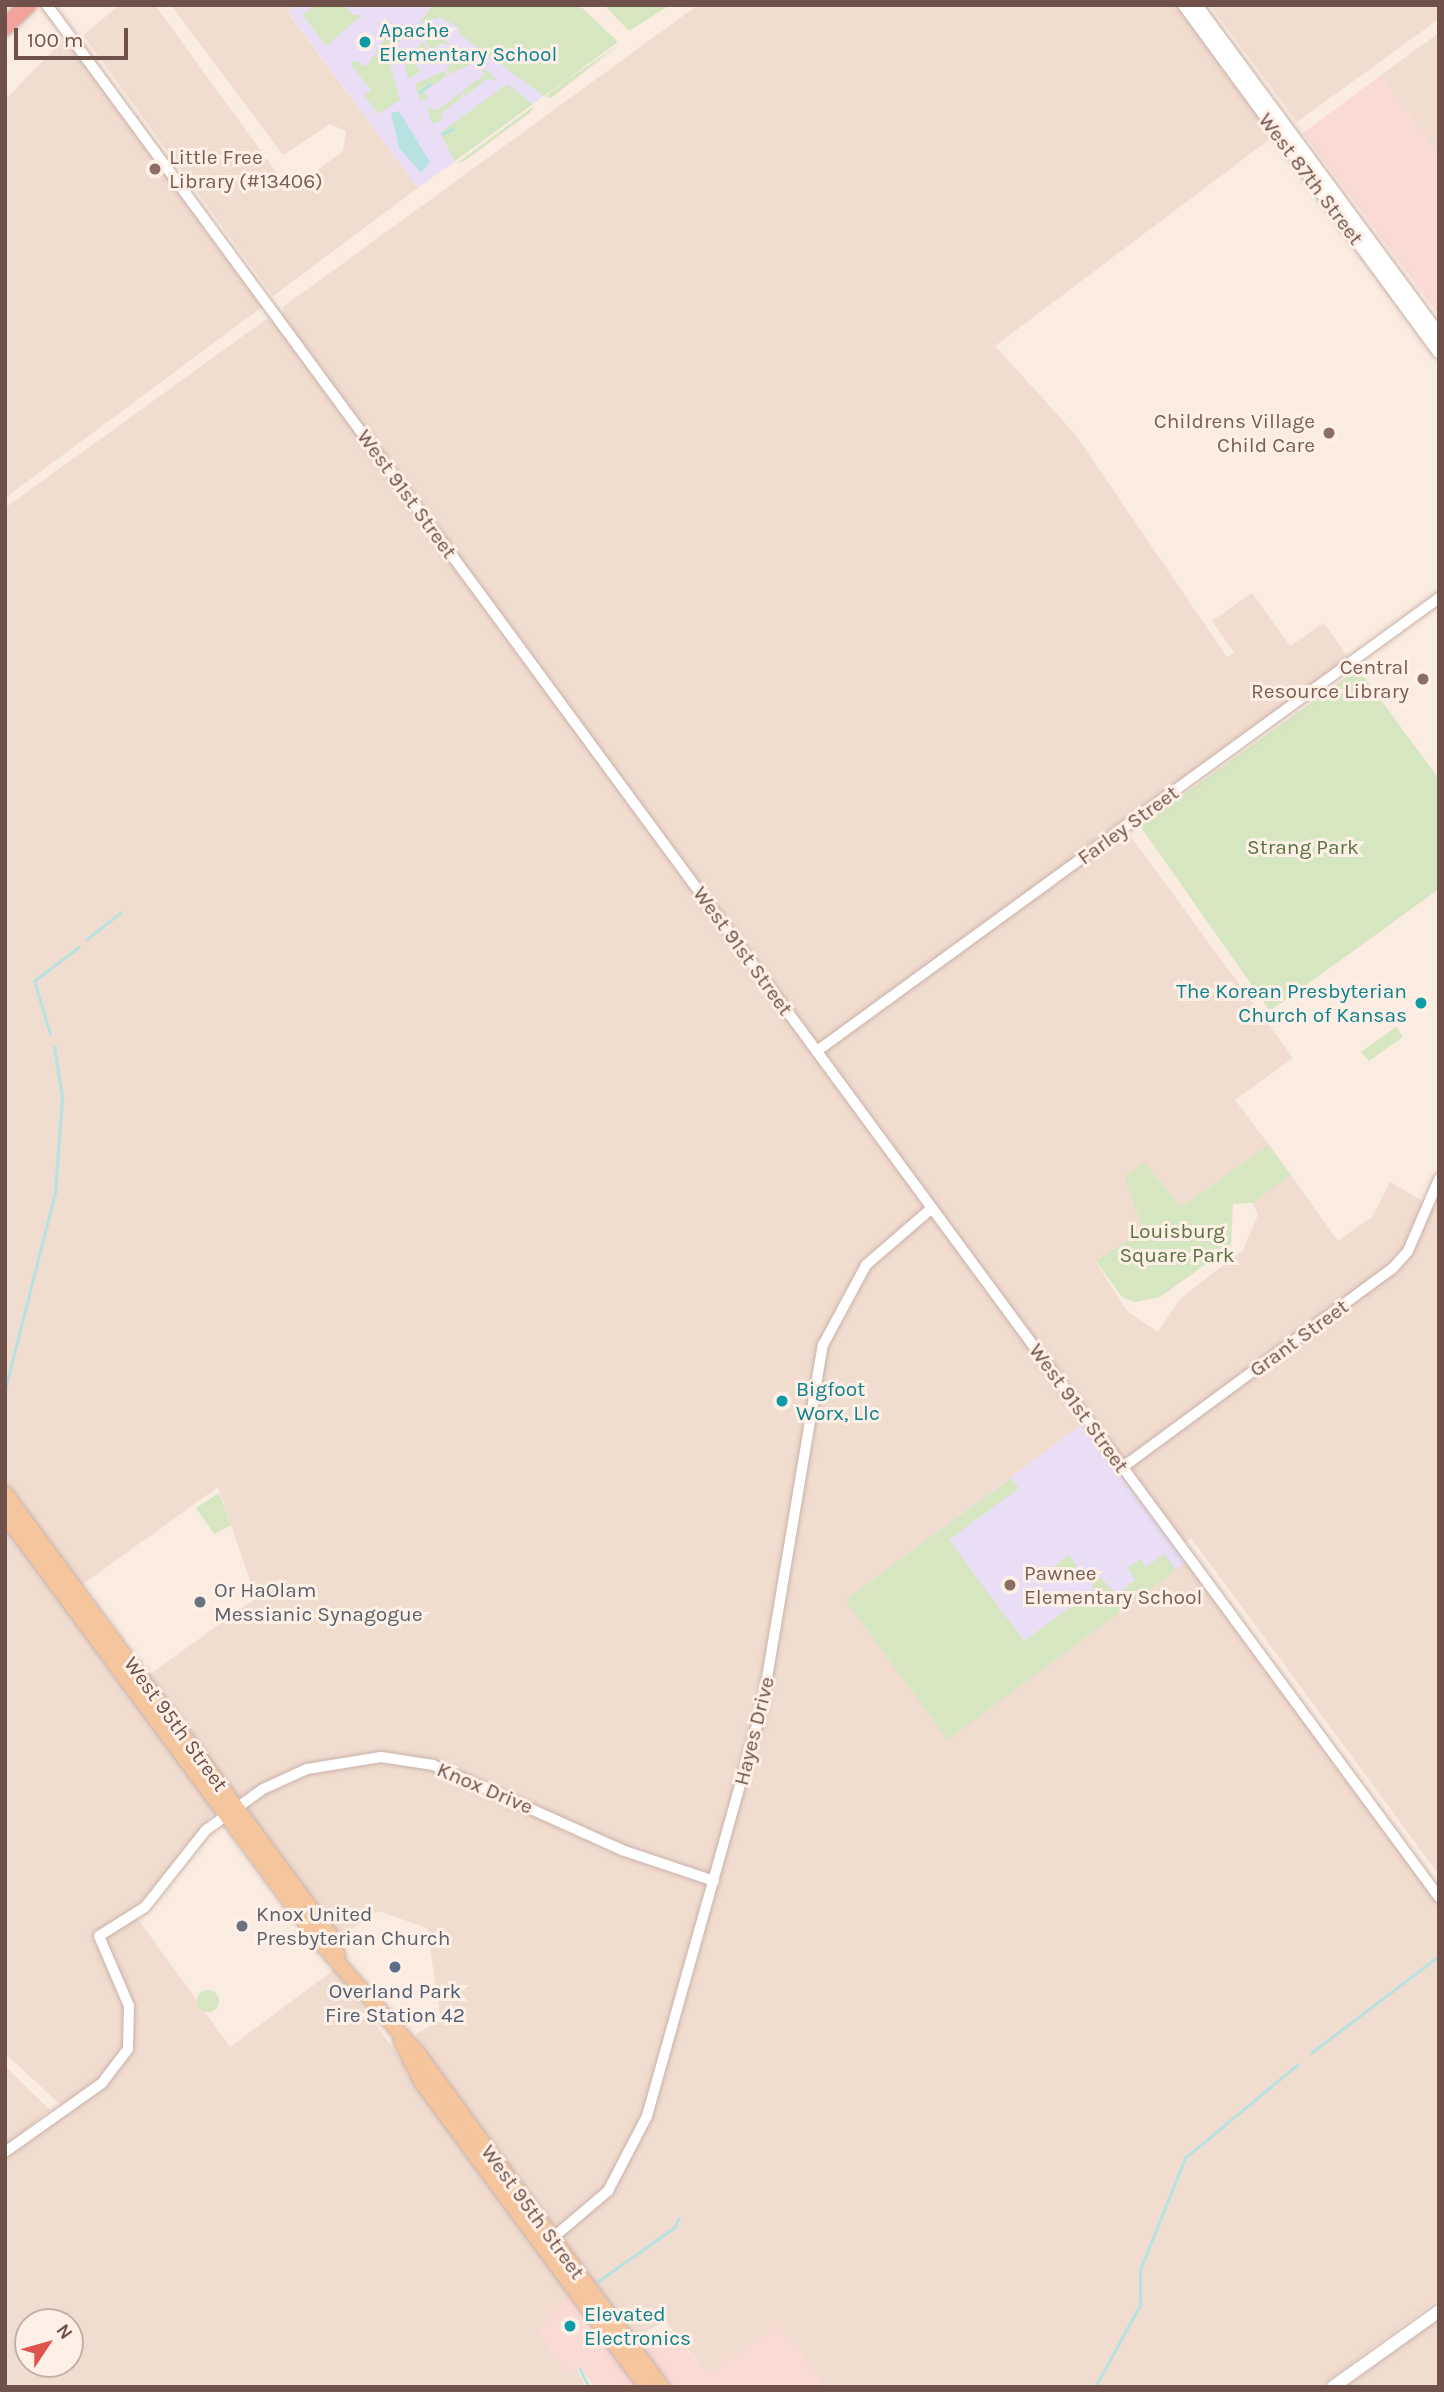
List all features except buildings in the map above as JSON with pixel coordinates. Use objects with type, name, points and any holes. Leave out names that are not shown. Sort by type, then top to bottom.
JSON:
[{"type":"highway","points":[[5,27],[28,5]]},
{"type":"main road","name":"West 87th Street","points":[[1184,5],[1439,352]]},
{"type":"main road","name":"West 87th Street","points":[[1196,5],[1439,334]]},
{"type":"main road","name":"West 95th Street","points":[[5,1493],[231,1811],[319,1941],[340,1959],[401,2040],[414,2071],[663,2387]]},
{"type":"main road","name":"West 95th Street","points":[[5,1515],[231,1811]]},
{"type":"main road","name":"West 95th Street","points":[[547,2242],[646,2387]]},
{"type":"main road","points":[[1333,2387],[1439,2311]]},
{"type":"street","name":"West 91st Street","points":[[50,9],[1439,1897]]},
{"type":"street","name":"Farley Street","points":[[817,1051],[1439,598]]},
{"type":"street","name":"Grant Street","points":[[1122,1467],[1392,1269],[1408,1251],[1439,1178]]},
{"type":"street","name":"Hayes Drive","points":[[547,2242],[595,2205],[634,2153],[762,1708],[823,1345],[866,1265],[932,1208]]},
{"type":"street","name":"Knox Drive","points":[[5,2152],[102,2083],[128,2049],[129,2006],[99,1936],[145,1907],[186,1848],[231,1811],[318,1765],[407,1759],[459,1773],[622,1850],[714,1881]]},
{"type":"shaded area","points":[[120,5],[155,5],[290,191],[343,151],[346,131],[330,124],[283,155],[171,5],[297,5],[288,13],[418,188],[273,296],[83,35]]},
{"type":"shaded area","points":[[297,5],[576,5],[616,43],[418,188],[288,12]]},
{"type":"shaded area","points":[[698,5],[1179,5],[1274,136],[995,346],[1075,434],[1227,657],[1234,652],[1212,621],[1252,593],[1290,646],[1324,623],[1349,659],[1121,823],[1293,1058],[1235,1100],[1269,1145],[1181,1207],[1145,1163],[1126,1177],[1143,1230],[1096,1262],[1127,1311],[1158,1332],[1180,1299],[1243,1250],[1258,1215],[1253,1203],[1291,1175],[1338,1241],[1372,1217],[1390,1182],[1430,1205],[1439,1187],[1439,1875],[1191,1538],[1183,1543],[283,317],[283,307]]},
{"type":"shaded area","points":[[1210,5],[1439,5],[1439,19],[1297,122]]},
{"type":"shaded area","points":[[1439,33],[1439,155],[1381,75]]},
{"type":"shaded area","points":[[65,38],[262,307],[5,498],[5,100]]},
{"type":"shaded area","points":[[1381,75],[1439,155],[1439,315],[1303,133]]},
{"type":"shaded area","points":[[265,320],[274,321],[1084,1423],[846,1600],[1187,1561],[1439,1904],[1439,2299],[1319,2387],[826,2387],[708,2374],[665,2321],[634,2339],[418,2046],[416,2034],[441,2020],[427,1928],[378,1911],[339,1938],[146,1677],[256,1598],[218,1487],[80,1586],[5,1484],[5,508]]},
{"type":"shaded area","name":"Pawnee Elementary School","points":[[1084,1423],[1187,1561],[948,1740],[845,1600]]},
{"type":"shaded area","points":[[5,1522],[216,1809],[133,1912],[230,2047],[335,1969],[571,2293],[568,2375],[577,2369],[586,2387],[5,2387],[5,2156],[67,2111],[5,2053]]},
{"type":"shaded area","points":[[5,2066],[50,2110],[5,2146]]},
{"type":"shaded area","points":[[571,2293],[624,2365],[672,2331],[708,2374],[780,2324],[826,2387],[595,2387],[580,2367],[568,2375],[537,2332]]},
{"type":"shaded area","points":[[1439,2319],[1439,2387],[1346,2387]]},
{"type":"green space","points":[[315,5],[345,5],[352,15],[362,15],[326,46],[303,15]]},
{"type":"green space","points":[[432,5],[579,5],[618,42],[544,96],[458,33],[459,28],[440,17],[419,24]]},
{"type":"green space","points":[[604,5],[670,5],[629,31]]},
{"type":"green space","points":[[405,25],[406,35],[389,56],[374,54],[390,31]]},
{"type":"green space","points":[[439,36],[452,46],[442,43],[432,50],[425,41]]},
{"type":"green space","points":[[423,42],[429,52],[414,62],[420,72],[408,79],[404,60]]},
{"type":"green space","points":[[620,44],[551,98],[545,97],[568,79]]},
{"type":"green space","points":[[461,50],[474,63],[449,74],[446,69]]},
{"type":"green space","points":[[373,56],[388,58],[400,100],[378,114],[364,95],[371,90],[351,65],[354,60],[366,67]]},
{"type":"green space","points":[[483,67],[497,80],[487,79],[465,96],[462,91],[484,75]]},
{"type":"green space","points":[[444,71],[447,75],[424,92],[428,98],[420,101],[415,84]]},
{"type":"green space","points":[[507,84],[533,104],[455,161],[440,133]]},
{"type":"green space","points":[[460,93],[463,97],[440,114],[443,120],[432,124],[427,107],[437,110]]},
{"type":"green space","points":[[534,106],[531,112],[463,162],[457,163]]},
{"type":"green space","name":"Strang Park","points":[[1358,669],[1439,779],[1439,889],[1270,1011],[1140,826]]},
{"type":"green space","points":[[1396,1027],[1403,1037],[1369,1061],[1361,1052]]},
{"type":"green space","name":"Louisburg Square Park","points":[[1269,1145],[1291,1175],[1253,1203],[1233,1204],[1231,1246],[1160,1297],[1135,1302],[1122,1297],[1096,1261],[1143,1230],[1125,1176],[1144,1162],[1181,1207]]},
{"type":"green space","points":[[1011,1478],[1019,1488],[949,1540],[1024,1641],[1094,1590],[1091,1585],[1101,1577],[1116,1595],[1135,1580],[1128,1568],[1140,1559],[1146,1567],[1164,1554],[1176,1570],[948,1740],[845,1600]]},
{"type":"green space","points":[[219,1493],[231,1525],[214,1534],[196,1508]]},
{"type":"green space","points":[[1069,1555],[1077,1566],[1049,1584],[1042,1575]]},
{"type":"green space","points":[[208,1990],[216,1993],[219,2001],[216,2009],[208,2012],[200,2009],[197,2001],[200,1993]]},
{"type":"water","points":[[399,111],[430,162],[421,173],[399,148],[391,113]]},
{"type":"waterway","points":[[419,93],[430,84]]},
{"type":"waterway","points":[[442,134],[453,129]]},
{"type":"waterway","points":[[87,939],[120,913]]},
{"type":"waterway","points":[[50,1034],[34,981],[79,947]]},
{"type":"waterway","points":[[5,1390],[55,1193],[62,1097],[54,1047]]},
{"type":"waterway","points":[[1311,2053],[1439,1956]]},
{"type":"waterway","points":[[1095,2387],[1140,2305],[1140,2270],[1185,2158],[1297,2065]]},
{"type":"waterway","points":[[597,2282],[675,2227],[678,2219]]},
{"type":"waterway","points":[[580,2369],[589,2387]]},
{"type":"place","name":"Apache Elementary School","points":[[365,42]]},
{"type":"place","name":"Little Free Library (#13406)","points":[[155,169]]},
{"type":"place","name":"Childrens Village Child Care","points":[[1329,433]]},
{"type":"place","name":"Central Resource Library","points":[[1423,679]]},
{"type":"place","name":"The Korean Presbyterian Church of Kansas","points":[[1421,1003]]},
{"type":"place","name":"Bigfoot Worx, Llc","points":[[782,1401]]},
{"type":"place","name":"Pawnee Elementary School","points":[[1010,1585]]},
{"type":"place","name":"Or HaOlam Messianic Synagogue","points":[[200,1602]]},
{"type":"place","name":"Knox United Presbyterian Church","points":[[242,1926]]},
{"type":"place","name":"Overland Park Fire Station 42","points":[[395,1967]]},
{"type":"place","name":"Elevated Electronics","points":[[570,2326]]}]
